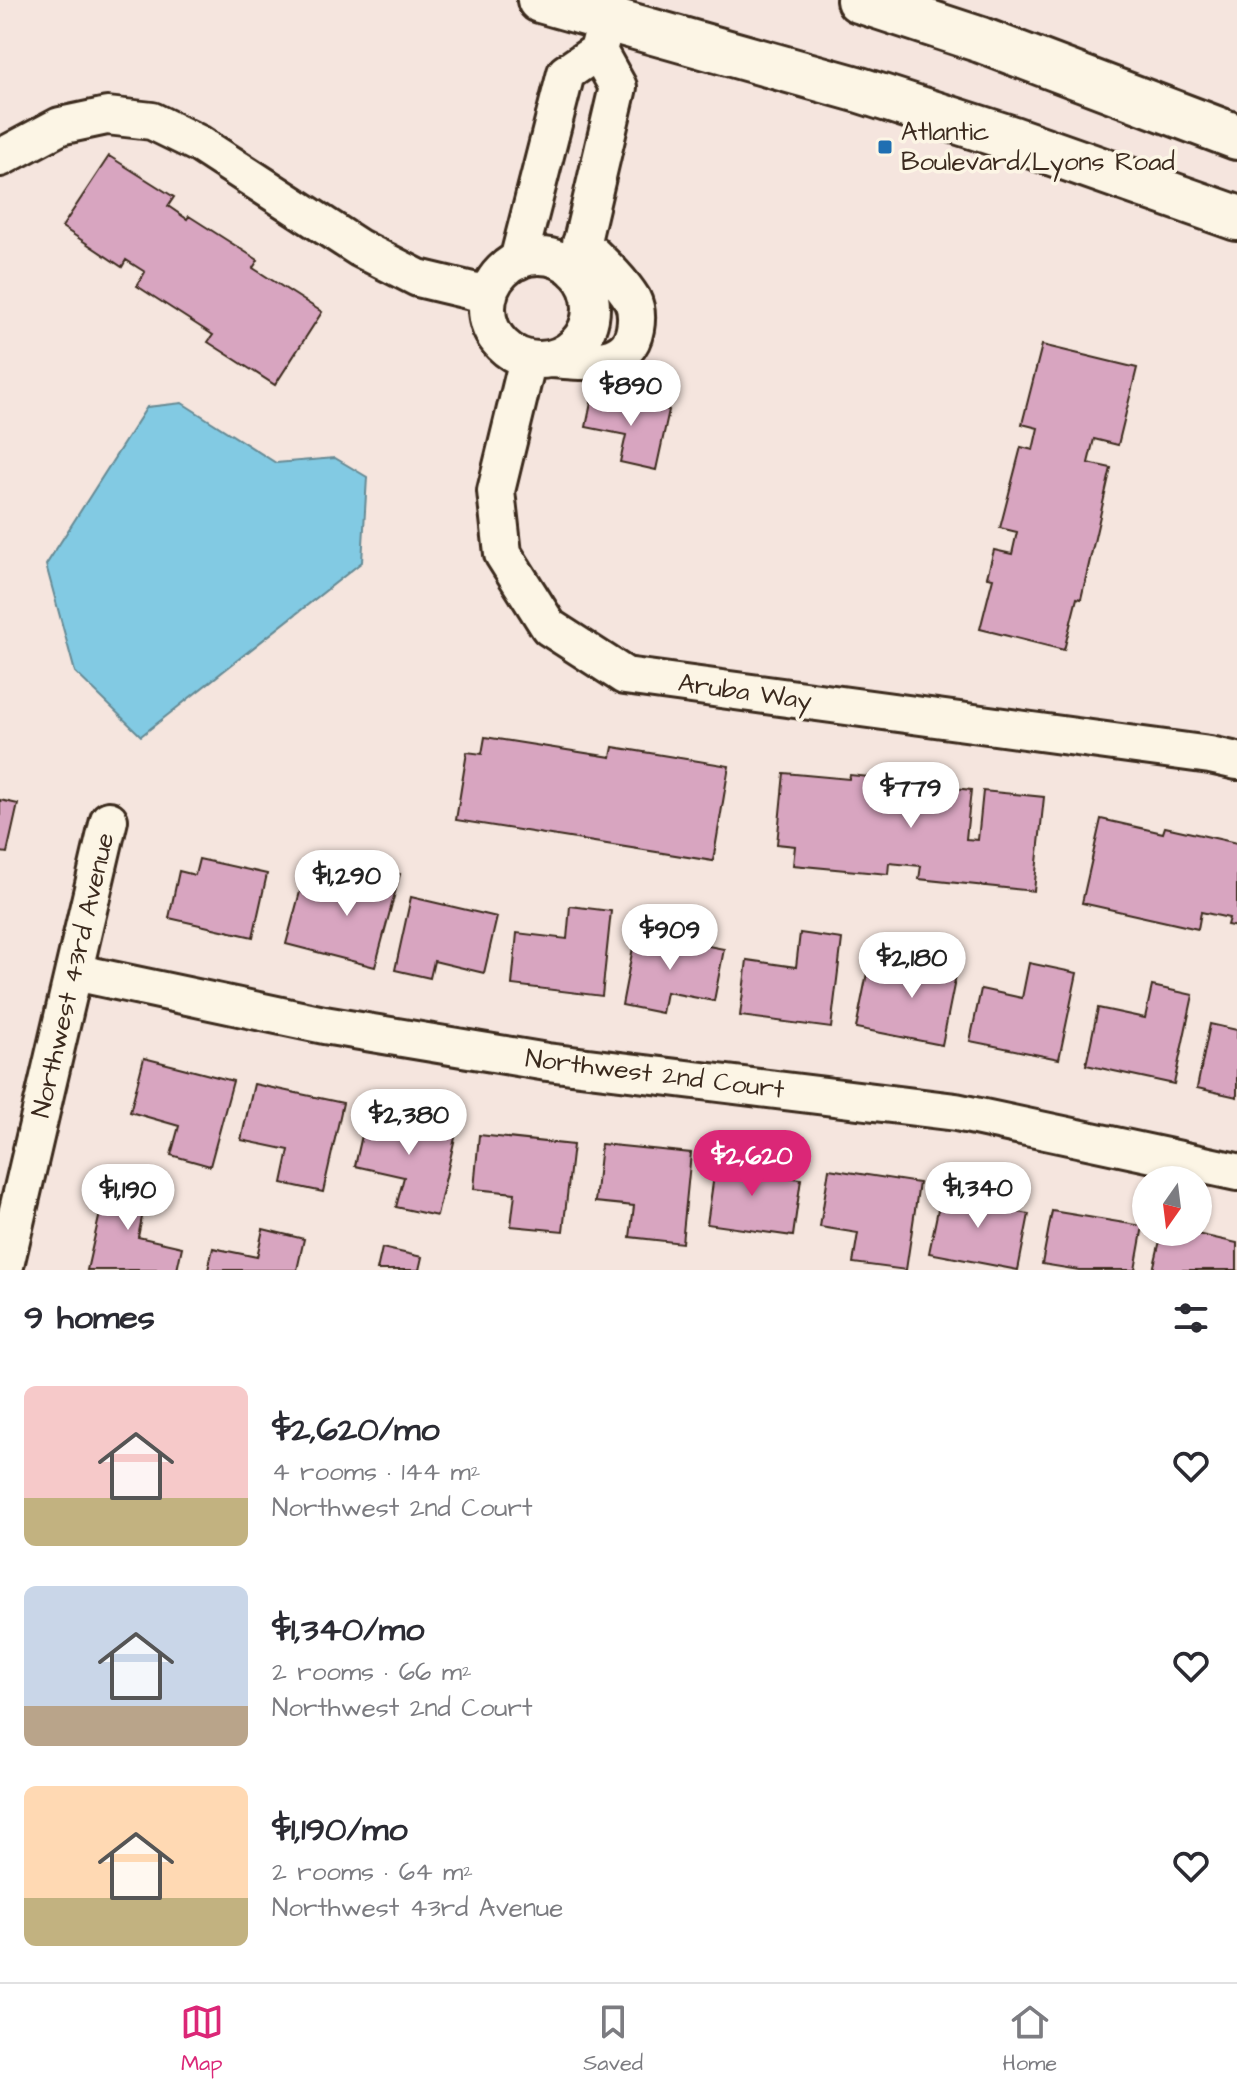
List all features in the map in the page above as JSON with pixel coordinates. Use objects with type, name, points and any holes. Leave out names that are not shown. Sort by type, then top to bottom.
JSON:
[{"type":"main road","points":[[540,0],[605,24],[860,90],[1013,139],[1237,218]]},
{"type":"main road","points":[[873,2],[1237,137]]},
{"type":"street","points":[[518,261],[566,73],[605,24]]},
{"type":"street","points":[[540,359],[569,351],[582,338],[590,321],[591,303],[578,257],[618,87],[605,24]]},
{"type":"street","points":[[0,158],[60,126],[107,116],[152,121],[199,144],[359,248],[418,278],[489,295]]},
{"type":"street","points":[[543,161],[597,175]]},
{"type":"street","points":[[548,257],[562,262],[578,257],[632,299],[638,316],[634,335],[624,352],[601,362],[540,359],[512,353],[500,342],[491,327],[487,311],[495,281],[505,269],[518,261],[548,257]]},
{"type":"street","name":"Aruba Way","points":[[540,359],[496,491],[503,554],[549,627],[625,676],[1237,761]]},
{"type":"street","name":"Northwest 43rd Avenue","points":[[4,1270],[109,820]]},
{"type":"street","name":"Northwest 2nd Court","points":[[74,972],[324,1025],[547,1062],[956,1112],[1237,1172]]},
{"type":"water","points":[[182,403],[276,463],[335,458],[367,477],[362,562],[141,736],[75,672],[46,565],[147,407]]},
{"type":"building","points":[[109,156],[174,197],[168,206],[258,260],[253,268],[322,312],[275,385],[208,342],[213,335],[137,286],[145,272],[126,260],[122,267],[62,227]]},
{"type":"building","points":[[1042,345],[1137,368],[1118,445],[1094,439],[1088,463],[1111,468],[1081,599],[1077,598],[1064,650],[980,629],[993,578],[987,577],[994,550],[1012,554],[1017,532],[1000,528],[1021,447],[1033,450],[1038,428],[1022,424]]},
{"type":"building","points":[[593,393],[669,410],[656,470],[620,462],[626,435],[586,427]]},
{"type":"building","points":[[485,737],[611,757],[613,747],[729,766],[713,861],[456,820],[467,752],[482,754]]},
{"type":"building","points":[[784,773],[899,780],[897,793],[928,796],[929,785],[971,790],[966,839],[978,840],[983,791],[1044,797],[1034,891],[919,879],[921,866],[889,863],[888,874],[793,865],[795,846],[777,844]]},
{"type":"building","points":[[0,800],[18,804],[7,853],[0,852]]},
{"type":"building","points":[[1101,819],[1163,833],[1165,827],[1237,843],[1237,927],[1227,925],[1229,918],[1201,912],[1198,929],[1082,903]]},
{"type":"building","points":[[199,859],[267,874],[253,937],[169,918],[179,871],[195,875]]},
{"type":"building","points":[[357,863],[400,874],[375,967],[286,944],[301,888],[347,900]]},
{"type":"building","points":[[411,897],[497,917],[484,973],[434,961],[430,978],[395,970]]},
{"type":"building","points":[[570,906],[611,911],[602,996],[512,985],[517,933],[567,939]]},
{"type":"building","points":[[636,932],[724,949],[714,1001],[666,992],[662,1013],[622,1005]]},
{"type":"building","points":[[800,933],[842,939],[831,1028],[740,1016],[747,960],[796,967]]},
{"type":"building","points":[[919,947],[960,955],[942,1045],[856,1028],[867,973],[912,982]]},
{"type":"building","points":[[1029,963],[1077,973],[1059,1059],[970,1041],[981,989],[1022,998]]},
{"type":"building","points":[[1152,986],[1193,995],[1174,1084],[1086,1065],[1098,1008],[1145,1018]]},
{"type":"building","points":[[1210,1024],[1237,1030],[1237,1097],[1197,1088]]},
{"type":"building","points":[[144,1058],[233,1081],[210,1166],[171,1155],[179,1126],[130,1112]]},
{"type":"building","points":[[254,1084],[343,1103],[323,1192],[282,1183],[289,1150],[241,1140]]},
{"type":"building","points":[[368,1109],[457,1129],[437,1216],[396,1207],[404,1177],[355,1166]]},
{"type":"building","points":[[479,1135],[573,1145],[563,1231],[511,1226],[515,1193],[474,1189]]},
{"type":"building","points":[[601,1144],[691,1153],[682,1243],[630,1237],[634,1206],[595,1202]]},
{"type":"building","points":[[717,1155],[753,1160],[751,1172],[801,1179],[793,1236],[707,1224]]},
{"type":"building","points":[[829,1169],[919,1183],[906,1270],[853,1263],[858,1233],[820,1227]]},
{"type":"building","points":[[109,1174],[149,1183],[138,1237],[182,1247],[177,1270],[87,1270]]},
{"type":"building","points":[[943,1185],[979,1192],[977,1204],[1029,1214],[1018,1270],[929,1253]]},
{"type":"building","points":[[1052,1211],[1132,1224],[1132,1246],[1139,1246],[1135,1270],[1079,1270],[1042,1264]]},
{"type":"building","points":[[263,1229],[304,1239],[297,1270],[208,1270],[213,1248],[257,1257]]},
{"type":"building","points":[[1212,1237],[1237,1243],[1237,1270],[1153,1270],[1159,1246],[1212,1246]]},
{"type":"building","points":[[382,1248],[422,1257],[419,1270],[377,1270]]},
{"type":"place","name":"Atlantic Boulevard/Lyons Road","points":[[885,147]]}]
